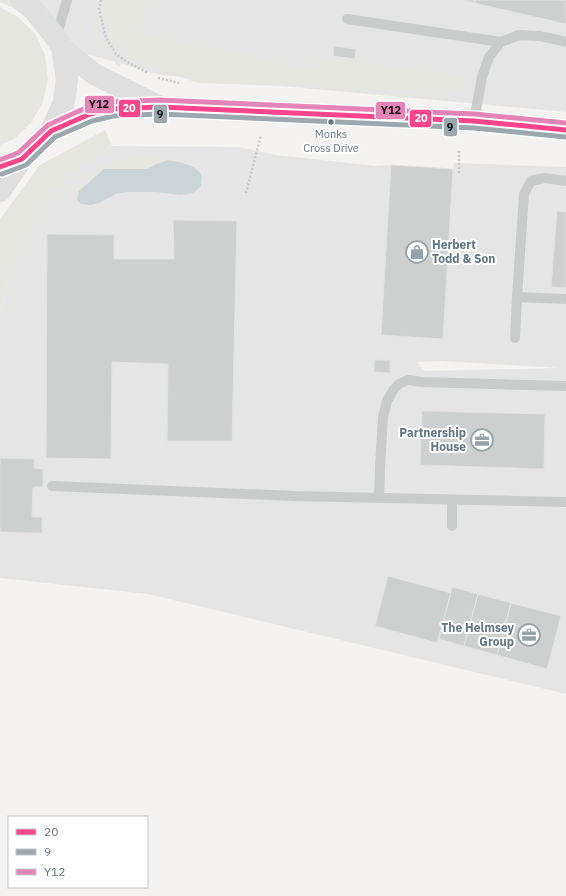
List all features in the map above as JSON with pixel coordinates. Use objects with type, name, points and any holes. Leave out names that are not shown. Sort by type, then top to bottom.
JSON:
[{"type":"street","points":[[20,0],[33,9],[59,43],[94,74],[160,107]]},
{"type":"street","points":[[0,190],[22,159],[50,131],[64,102],[66,79],[59,43]]},
{"type":"street","points":[[50,131],[90,114],[112,110],[160,107],[474,121],[566,130]]},
{"type":"street","points":[[0,167],[22,159]]},
{"type":"lane","points":[[59,43],[67,0]]},
{"type":"lane","points":[[347,19],[501,42],[520,35],[540,36],[566,42]]},
{"type":"lane","points":[[474,121],[482,77],[489,57],[501,42]]},
{"type":"lane","points":[[515,338],[524,194],[531,181],[545,178],[566,181]]},
{"type":"lane","points":[[517,297],[566,299]]},
{"type":"lane","points":[[379,498],[383,417],[387,401],[394,389],[399,384],[408,380],[421,382],[566,386]]},
{"type":"lane","points":[[52,486],[286,496],[566,502]]},
{"type":"lane","points":[[452,500],[452,526]]},
{"type":"path","points":[[101,0],[99,9],[106,38],[116,54],[127,62],[160,79],[180,83]]},
{"type":"path","points":[[246,193],[267,112]]},
{"type":"path","points":[[459,149],[459,173]]},
{"type":"shaded area","points":[[0,0],[566,0],[566,112],[161,75],[66,48],[32,16],[0,2]]},
{"type":"shaded area","points":[[91,0],[95,0],[94,19],[97,32],[112,53],[122,63],[119,67],[100,45],[93,33],[90,19]]},
{"type":"shaded area","points":[[105,0],[147,0],[139,33],[310,68],[316,56],[468,76],[458,92],[198,83],[147,65],[120,52],[106,25],[103,5]]},
{"type":"shaded area","points":[[0,7],[18,17],[35,34],[45,55],[48,79],[43,102],[31,123],[14,139],[0,145]]},
{"type":"shaded area","points":[[105,130],[112,146],[80,168],[43,202],[8,278],[0,318],[0,219],[40,165]]},
{"type":"shaded area","points":[[112,146],[238,147],[276,155],[376,166],[391,165],[453,169],[454,163],[566,167],[566,694],[148,594],[0,578],[0,318],[8,278],[43,202],[80,168]],"holes":[[[441,361],[560,368],[425,371],[416,362]]]},
{"type":"shaded area","points":[[147,155],[168,160],[147,169],[104,169],[79,191],[77,200],[75,190],[82,181],[98,168],[126,158]]},
{"type":"shaded area","points":[[168,160],[186,164],[199,171],[201,176],[201,185],[195,192],[181,195],[156,192],[118,193],[99,203],[90,205],[81,204],[77,200],[79,191],[104,169],[147,169]]},
{"type":"building","points":[[462,0],[475,0],[474,3]]},
{"type":"building","points":[[475,0],[566,0],[566,24],[474,3]]},
{"type":"building","points":[[334,46],[356,49],[355,59],[333,56]]},
{"type":"building","name":"Herbert Todd & Son","points":[[391,165],[453,169],[443,339],[381,335]]},
{"type":"building","points":[[557,211],[566,212],[566,288],[551,287]]},
{"type":"building","points":[[173,220],[237,221],[232,441],[167,441],[168,364],[112,362],[111,459],[46,458],[47,234],[114,235],[114,259],[174,259]]},
{"type":"building","points":[[374,360],[390,360],[390,373],[374,372]]},
{"type":"building","name":"Partnership House","points":[[422,411],[545,414],[544,469],[420,465]]},
{"type":"building","points":[[0,458],[34,459],[34,468],[43,469],[43,487],[33,487],[32,517],[42,517],[42,533],[0,532]]},
{"type":"building","points":[[388,576],[451,593],[437,643],[375,626]]},
{"type":"building","points":[[452,587],[478,594],[464,646],[439,639]]},
{"type":"building","points":[[478,594],[511,603],[497,655],[464,646]]},
{"type":"building","name":"The Helmsey Group","points":[[511,603],[561,616],[547,669],[497,655]]},
{"type":"transit line","name":"Y12","points":[[0,160],[18,153],[48,125],[88,107],[111,102],[159,100],[474,114],[566,123]]},
{"type":"transit line","name":"20","points":[[0,167],[22,159],[51,131],[90,114],[112,109],[159,107],[474,121],[566,130]]},
{"type":"transit line","name":"9","points":[[2,174],[26,165],[55,137],[92,121],[113,116],[159,114],[474,128],[565,137]]},
{"type":"place","name":"Monks Cross Drive","points":[[331,122]]},
{"type":"place","name":"Herbert Todd & Son","points":[[417,252]]},
{"type":"place","name":"Partnership House","points":[[482,440]]},
{"type":"place","name":"The Helmsey Group","points":[[529,635]]}]
